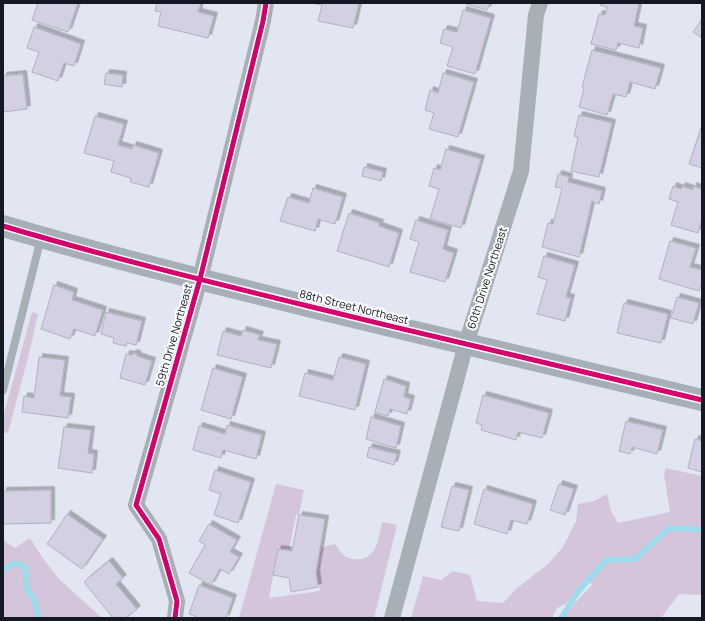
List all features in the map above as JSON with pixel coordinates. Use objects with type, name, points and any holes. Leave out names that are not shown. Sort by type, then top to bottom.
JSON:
[{"type":"main road","name":"88th Street Northeast","points":[[3,226],[79,248],[200,279],[702,400]]},
{"type":"street","name":"59th Drive Northeast","points":[[175,618],[177,601],[159,539],[136,505],[200,279],[263,21],[266,3]]},
{"type":"street","name":"60th Drive Northeast","points":[[392,618],[466,344],[521,171],[536,15],[540,3]]},
{"type":"lane","points":[[3,390],[42,237]]},
{"type":"shaded area","points":[[32,312],[38,314],[31,346],[8,433],[3,432],[3,417]]},
{"type":"shaded area","points":[[666,468],[702,476],[702,595],[679,594],[661,618],[564,618],[574,604],[593,584],[586,582],[566,604],[557,608],[552,618],[411,618],[423,576],[441,580],[453,571],[470,575],[477,601],[503,603],[516,589],[549,563],[563,547],[576,521],[578,504],[594,501],[607,494],[611,511],[618,523],[670,512],[664,474]]},
{"type":"shaded area","points":[[276,484],[304,490],[299,515],[296,515],[289,550],[278,549],[269,598],[320,591],[316,573],[320,548],[335,544],[345,556],[349,558],[359,559],[367,557],[374,550],[382,522],[397,525],[374,618],[239,618]]},
{"type":"shaded area","points":[[30,538],[44,560],[60,580],[102,618],[3,618],[3,540],[15,548]]},
{"type":"building","points":[[38,3],[78,3],[68,32],[32,20]]},
{"type":"building","points":[[157,3],[201,3],[198,12],[214,16],[208,38],[158,26],[161,12],[155,11]]},
{"type":"building","points":[[311,3],[359,3],[353,28],[318,21],[322,5]]},
{"type":"building","points":[[463,3],[490,3],[487,10]]},
{"type":"building","points":[[601,3],[639,3],[634,26],[643,28],[639,48],[618,43],[616,50],[591,44],[599,14],[605,15],[607,7],[600,5]]},
{"type":"building","points":[[463,10],[491,18],[475,74],[447,66],[453,47],[440,43],[444,29],[457,32]]},
{"type":"building","points":[[702,19],[702,38],[693,32]]},
{"type":"building","points":[[34,27],[81,44],[74,66],[64,63],[58,81],[32,72],[39,52],[27,48]]},
{"type":"building","points":[[592,50],[661,68],[655,89],[630,82],[626,97],[613,94],[607,115],[579,107],[584,88],[582,87]]},
{"type":"building","points":[[106,73],[123,75],[122,87],[104,84]]},
{"type":"building","points":[[443,73],[474,82],[458,137],[429,129],[434,113],[425,110],[430,90],[438,93]]},
{"type":"building","points":[[23,74],[27,109],[3,112],[3,76]]},
{"type":"building","points":[[579,115],[612,123],[599,177],[571,171],[578,137],[574,136]]},
{"type":"building","points":[[95,116],[124,124],[118,145],[132,149],[133,145],[159,153],[149,187],[130,182],[131,178],[111,172],[114,161],[84,153]]},
{"type":"building","points":[[702,128],[702,168],[689,164]]},
{"type":"building","points":[[446,149],[481,159],[461,228],[430,219],[439,189],[429,186],[434,168],[440,170]]},
{"type":"building","points":[[364,167],[383,172],[381,181],[362,176]]},
{"type":"building","points":[[558,174],[569,177],[568,182],[602,191],[599,204],[592,201],[579,257],[542,247],[548,223],[553,224],[562,188],[555,187]]},
{"type":"building","points":[[673,186],[681,189],[682,186],[693,190],[693,186],[702,189],[702,219],[698,233],[671,225],[678,202],[669,199]]},
{"type":"building","points":[[313,188],[343,197],[335,224],[318,219],[315,231],[280,221],[288,197],[309,203]]},
{"type":"building","points":[[349,213],[380,223],[379,226],[399,233],[389,267],[337,251]]},
{"type":"building","points":[[416,220],[448,230],[443,249],[454,253],[445,282],[410,272],[419,242],[410,239]]},
{"type":"building","points":[[670,241],[696,248],[690,267],[702,270],[702,282],[699,291],[659,279]]},
{"type":"building","points":[[544,256],[575,265],[566,297],[571,298],[565,321],[537,314],[547,280],[538,277]]},
{"type":"building","points":[[54,285],[74,292],[72,300],[103,310],[95,336],[74,329],[70,339],[41,329]]},
{"type":"building","points":[[677,297],[699,303],[693,324],[671,318]]},
{"type":"building","points":[[624,303],[668,314],[661,343],[617,333]]},
{"type":"building","points":[[106,312],[142,321],[136,345],[127,343],[126,346],[113,343],[114,338],[101,334]]},
{"type":"building","points":[[243,330],[260,335],[258,340],[277,344],[271,368],[217,355],[223,331],[241,336]]},
{"type":"building","points":[[133,353],[137,354],[137,356],[152,361],[145,385],[120,378],[126,354],[132,355]]},
{"type":"building","points":[[39,357],[65,360],[60,396],[71,397],[68,418],[22,412],[24,396],[34,398]]},
{"type":"building","points":[[339,357],[366,364],[355,410],[299,396],[305,373],[333,380]]},
{"type":"building","points":[[213,368],[243,377],[231,419],[201,410]]},
{"type":"building","points":[[384,379],[406,386],[404,397],[411,399],[407,414],[390,409],[388,416],[375,412]]},
{"type":"building","points":[[483,395],[549,413],[542,438],[518,432],[516,440],[481,430],[482,425],[476,423]]},
{"type":"building","points":[[371,417],[401,426],[396,448],[366,439]]},
{"type":"building","points":[[626,421],[663,430],[657,454],[632,447],[630,454],[619,451]]},
{"type":"building","points":[[227,425],[262,435],[256,459],[223,450],[221,458],[193,450],[199,426],[225,434]]},
{"type":"building","points":[[64,427],[91,430],[88,453],[94,454],[92,473],[58,468]]},
{"type":"building","points":[[695,439],[702,441],[702,472],[688,468]]},
{"type":"building","points":[[369,447],[397,454],[394,465],[367,457]]},
{"type":"building","points":[[215,470],[251,482],[238,523],[214,515],[221,494],[209,490]]},
{"type":"building","points":[[559,484],[574,489],[565,515],[550,510]]},
{"type":"building","points":[[452,486],[469,490],[459,531],[441,527]]},
{"type":"building","points":[[484,489],[533,504],[527,524],[511,520],[507,534],[474,524]]},
{"type":"building","points":[[51,490],[51,523],[3,524],[3,491]]},
{"type":"building","points":[[67,514],[103,539],[82,569],[47,544]]},
{"type":"building","points":[[299,515],[325,519],[316,573],[318,587],[291,592],[289,578],[273,575],[278,549],[292,551]]},
{"type":"building","points":[[209,524],[237,540],[230,552],[239,557],[229,574],[220,569],[211,585],[189,573],[205,545],[199,541]]},
{"type":"building","points":[[109,561],[123,578],[116,584],[137,609],[126,618],[113,618],[84,582]]},
{"type":"building","points":[[199,585],[233,598],[226,618],[195,618],[195,616],[189,614]]},
{"type":"waterway","points":[[561,618],[578,592],[606,560],[635,559],[669,528],[702,530]]},
{"type":"waterway","points":[[3,570],[14,563],[25,566],[27,590],[34,599],[38,618]]},
{"type":"cycle path","points":[[175,618],[177,601],[159,539],[136,505],[200,279],[263,21],[266,3]]},
{"type":"cycle path","points":[[3,226],[117,258],[232,287],[455,342],[702,400]]}]
